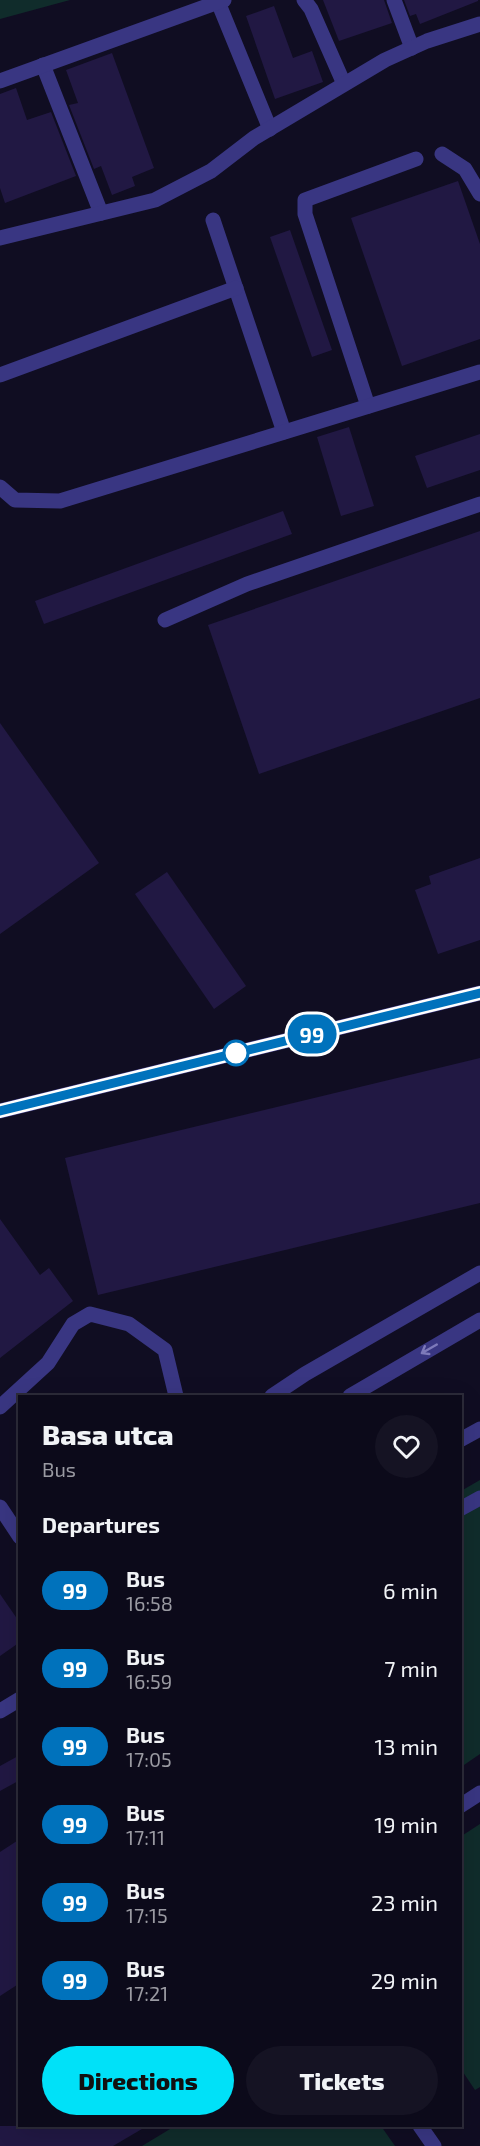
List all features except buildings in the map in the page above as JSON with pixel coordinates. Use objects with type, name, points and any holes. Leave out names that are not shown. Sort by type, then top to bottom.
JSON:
[{"type":"street","points":[[304,0],[311,9],[344,84]]},
{"type":"street","points":[[394,0],[412,48]]},
{"type":"street","points":[[0,81],[221,1],[270,129]]},
{"type":"street","points":[[0,238],[155,200],[211,171],[270,129],[344,84],[412,48],[480,24]]},
{"type":"street","points":[[43,65],[101,213]]},
{"type":"street","points":[[442,154],[465,169],[480,194]]},
{"type":"street","points":[[368,406],[305,214],[305,200],[416,159]]},
{"type":"street","points":[[213,220],[284,432]]},
{"type":"street","points":[[0,375],[236,288]]},
{"type":"street","points":[[0,487],[15,501],[60,501],[480,372]]},
{"type":"street","points":[[165,620],[247,584],[480,504]]},
{"type":"street","points":[[0,1111],[480,993]]},
{"type":"street","points":[[274,1395],[305,1374],[480,1274]]},
{"type":"street","points":[[0,1407],[48,1363],[73,1324],[90,1314],[129,1324],[165,1350],[176,1395]]},
{"type":"street","points":[[352,1395],[480,1320]]},
{"type":"street","points":[[462,1439],[480,1429]]},
{"type":"street","points":[[462,1508],[480,1498]]},
{"type":"street","points":[[0,1507],[18,1534]]},
{"type":"street","points":[[0,1711],[18,1700]]},
{"type":"street","points":[[462,1805],[480,1794]]},
{"type":"street","points":[[421,2127],[434,2146]]},
{"type":"green space","points":[[0,0],[70,0],[0,19]]},
{"type":"green space","points":[[480,1480],[480,1754],[462,1766],[462,1490]]},
{"type":"green space","points":[[480,1824],[480,2087],[475,2090],[462,2070],[462,1836]]},
{"type":"green space","points":[[173,2127],[382,2127],[395,2146],[142,2146]]},
{"type":"bus line","name":"99","points":[[0,1111],[480,993]]}]
